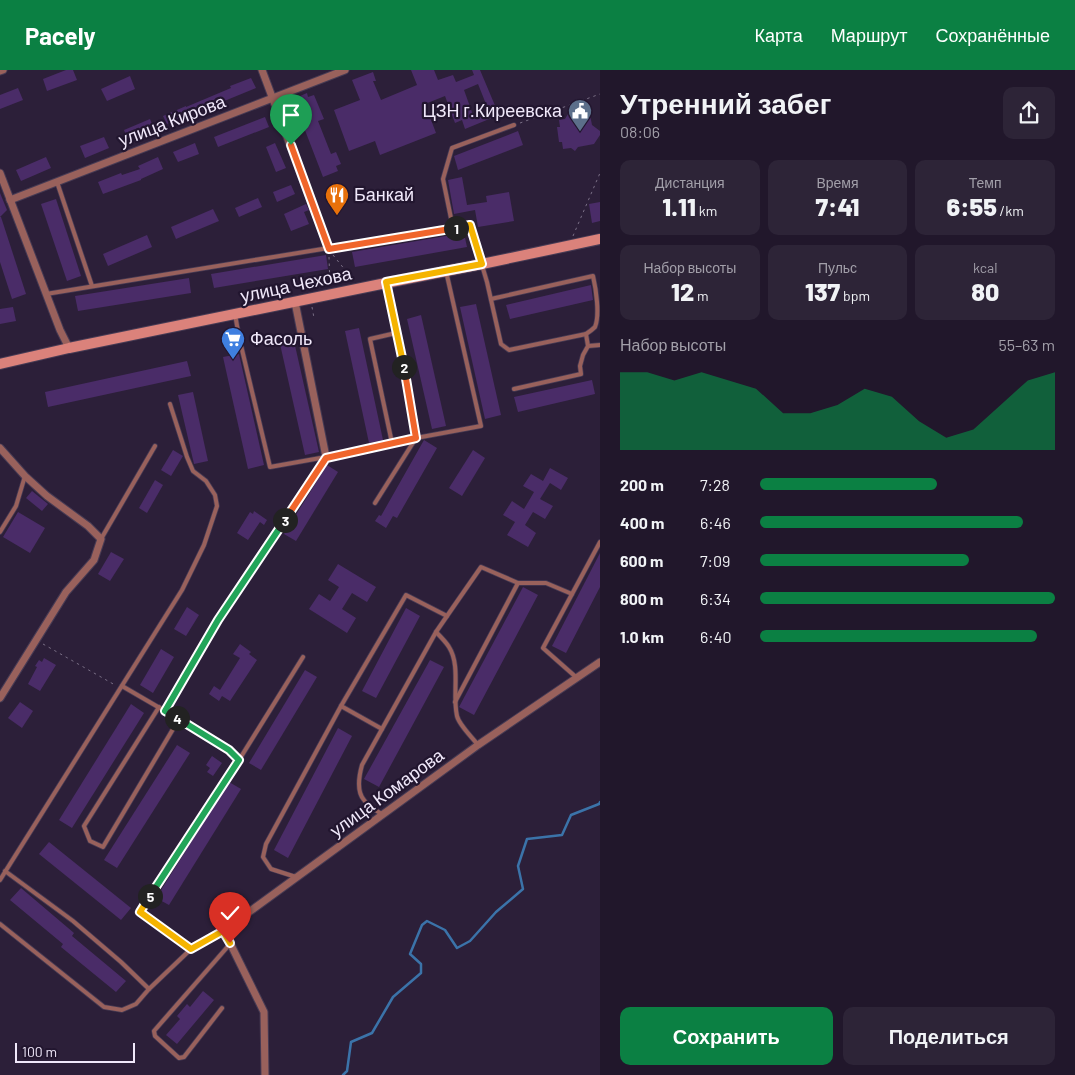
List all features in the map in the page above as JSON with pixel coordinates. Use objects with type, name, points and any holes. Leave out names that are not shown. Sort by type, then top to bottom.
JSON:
[{"type":"main road","name":"улица Чехова","points":[[0,364],[69,348],[600,239]]},
{"type":"street","points":[[262,70],[329,249]]},
{"type":"street","name":"улица Кирова","points":[[10,200],[345,70]]},
{"type":"street","points":[[0,173],[46,294],[69,348]]},
{"type":"street","points":[[162,709],[218,620],[326,458],[295,302]]},
{"type":"street","points":[[0,448],[47,496],[88,526],[100,539],[94,560],[66,592],[0,698]]},
{"type":"street","name":"улица Комарова","points":[[191,949],[223,931],[478,745],[600,662]]},
{"type":"street","points":[[223,931],[264,1012],[265,1075]]},
{"type":"lane","points":[[452,228],[443,179],[452,148],[514,125]]},
{"type":"lane","points":[[57,182],[92,286]]},
{"type":"lane","points":[[46,294],[470,225],[482,264],[501,344],[509,350],[586,334],[595,327],[599,316],[593,276],[491,300]]},
{"type":"lane","points":[[235,314],[270,467],[326,458],[481,426],[446,271]]},
{"type":"lane","points":[[375,503],[416,438],[407,377],[386,282]]},
{"type":"lane","points":[[392,443],[370,339],[396,333]]},
{"type":"lane","points":[[514,389],[582,374],[580,366],[588,346],[586,334]]},
{"type":"lane","points":[[588,346],[600,345]]},
{"type":"lane","points":[[0,880],[182,590],[204,545],[218,506],[215,494],[206,481],[193,471],[170,404]]},
{"type":"lane","points":[[100,539],[155,446]]},
{"type":"lane","points":[[0,532],[16,506],[26,476]]},
{"type":"lane","points":[[577,678],[543,648],[600,542]]},
{"type":"lane","points":[[383,815],[363,800],[359,790],[359,775],[362,765],[436,632],[481,567],[518,583],[546,583],[572,594]]},
{"type":"lane","points":[[455,702],[518,583]]},
{"type":"lane","points":[[296,877],[270,869],[263,856],[266,844],[341,706],[406,595],[448,616]]},
{"type":"lane","points":[[436,632],[450,648],[454,661],[456,673],[455,702],[458,719],[478,745]]},
{"type":"lane","points":[[0,924],[104,1007],[122,1010],[136,1004],[191,949],[140,912],[239,760],[303,657]]},
{"type":"lane","points":[[121,687],[179,719],[229,750],[239,760]]},
{"type":"lane","points":[[341,706],[382,729]]},
{"type":"lane","points":[[162,709],[84,826],[90,841],[103,847],[179,719]]},
{"type":"lane","points":[[5,871],[73,921],[149,989]]},
{"type":"lane","points":[[222,1008],[184,1057],[179,1058],[155,1036],[154,1031],[230,943]]},
{"type":"path","points":[[514,125],[600,94]]},
{"type":"path","points":[[573,236],[600,173]]},
{"type":"path","points":[[329,249],[354,282]]},
{"type":"path","points":[[329,249],[330,287]]},
{"type":"path","points":[[36,641],[121,687]]},
{"type":"building","points":[[66,70],[73,70],[77,80],[47,91],[43,79]]},
{"type":"building","points":[[411,70],[434,70],[438,80],[453,75],[456,82],[474,75],[472,70],[480,70],[499,115],[465,129],[462,120],[455,123],[445,96],[425,104],[436,133],[380,155],[375,141],[349,151],[334,110],[360,100],[352,80],[373,72],[376,81],[373,81],[381,100],[417,85]],"holes":[[[478,84],[488,109],[473,115],[464,90]]]},
{"type":"building","points":[[130,76],[135,89],[107,101],[101,89]]},
{"type":"building","points":[[251,78],[256,88],[167,124],[163,116],[231,88],[230,86]]},
{"type":"building","points":[[18,88],[23,100],[0,109],[0,95]]},
{"type":"building","points":[[307,93],[308,97],[314,95],[324,119],[318,121],[331,154],[336,152],[341,164],[336,166],[338,171],[323,177],[293,99]]},
{"type":"building","points":[[568,114],[572,118],[590,115],[592,125],[600,131],[600,135],[594,144],[578,147],[575,151],[571,148],[563,149],[562,142],[559,142],[557,127],[560,127],[559,120],[565,119]]},
{"type":"building","points":[[265,117],[269,127],[218,147],[214,137]]},
{"type":"building","points":[[150,119],[154,129],[128,140],[124,130]]},
{"type":"building","points":[[518,131],[523,145],[458,170],[454,156]]},
{"type":"building","points":[[104,137],[109,148],[85,158],[80,146]]},
{"type":"building","points":[[195,143],[199,154],[178,162],[173,152]]},
{"type":"building","points":[[275,143],[286,168],[276,172],[266,147]]},
{"type":"building","points":[[46,157],[51,168],[21,181],[16,170]]},
{"type":"building","points":[[158,157],[163,169],[141,180],[103,194],[98,182],[121,173],[122,175],[140,169],[138,166]]},
{"type":"building","points":[[462,177],[467,205],[487,202],[486,196],[509,192],[514,221],[478,227],[475,210],[454,214],[448,180]]},
{"type":"building","points":[[291,185],[295,194],[277,202],[273,192]]},
{"type":"building","points":[[0,193],[7,210],[0,217]]},
{"type":"building","points":[[258,198],[262,207],[239,217],[235,208]]},
{"type":"building","points":[[56,199],[81,276],[67,281],[41,204]]},
{"type":"building","points":[[600,202],[600,221],[592,223],[589,204]]},
{"type":"building","points":[[306,204],[309,210],[304,212],[309,224],[291,231],[284,214]]},
{"type":"building","points":[[213,209],[219,221],[176,239],[171,227]]},
{"type":"building","points":[[0,217],[26,294],[12,299],[0,262]]},
{"type":"building","points":[[464,233],[467,247],[355,267],[352,252]]},
{"type":"building","points":[[147,235],[152,247],[108,266],[103,254]]},
{"type":"building","points":[[326,255],[328,269],[214,288],[211,274]]},
{"type":"building","points":[[189,278],[191,293],[78,311],[75,296]]},
{"type":"building","points":[[591,285],[593,300],[510,319],[506,305]]},
{"type":"building","points":[[476,304],[501,415],[485,419],[460,307]]},
{"type":"building","points":[[13,307],[16,321],[0,324],[0,309]]},
{"type":"building","points":[[421,315],[446,426],[432,429],[407,319]]},
{"type":"building","points":[[359,328],[383,440],[369,443],[345,331]]},
{"type":"building","points":[[294,341],[319,452],[305,455],[280,344]]},
{"type":"building","points":[[239,354],[264,465],[248,469],[223,357]]},
{"type":"building","points":[[187,361],[191,376],[48,407],[45,392]]},
{"type":"building","points":[[592,380],[595,394],[518,412],[514,397]]},
{"type":"building","points":[[193,392],[208,461],[194,464],[178,395]]},
{"type":"building","points":[[424,440],[437,448],[397,518],[393,516],[386,528],[375,521],[379,515],[381,516]]},
{"type":"building","points":[[173,450],[183,456],[171,476],[161,470]]},
{"type":"building","points":[[473,450],[485,458],[462,496],[449,488]]},
{"type":"building","points":[[327,465],[338,472],[296,541],[284,534]]},
{"type":"building","points":[[550,468],[568,478],[561,490],[550,483],[540,499],[553,506],[545,519],[533,512],[525,525],[536,533],[528,547],[507,535],[515,522],[503,515],[512,501],[524,509],[534,492],[523,486],[531,474],[543,481]]},
{"type":"building","points":[[155,480],[163,485],[147,513],[139,508]]},
{"type":"building","points":[[32,491],[48,504],[42,511],[26,498]]},
{"type":"building","points":[[254,511],[267,520],[264,525],[260,522],[248,540],[237,533],[250,512],[253,514]]},
{"type":"building","points":[[18,512],[45,528],[30,553],[3,537]]},
{"type":"building","points":[[111,552],[124,559],[110,581],[98,574]]},
{"type":"building","points":[[600,553],[600,587],[566,653],[552,646]]},
{"type":"building","points":[[338,564],[376,587],[367,602],[352,593],[342,609],[356,618],[347,633],[309,609],[319,594],[330,601],[339,587],[328,580]]},
{"type":"building","points":[[523,587],[538,595],[474,715],[459,707]]},
{"type":"building","points":[[187,607],[199,615],[186,636],[174,629]]},
{"type":"building","points":[[406,608],[420,616],[376,698],[362,691]]},
{"type":"building","points":[[240,644],[251,652],[249,654],[257,660],[230,701],[222,696],[219,701],[209,694],[214,686],[220,690],[240,658],[233,654]]},
{"type":"building","points":[[161,649],[174,657],[153,693],[140,685]]},
{"type":"building","points":[[44,658],[56,665],[40,691],[28,684],[37,667],[35,666],[39,660],[42,662]]},
{"type":"building","points":[[430,660],[444,667],[379,787],[364,779]]},
{"type":"building","points":[[305,670],[317,677],[261,770],[249,763]]},
{"type":"building","points":[[20,702],[33,711],[22,728],[8,718]]},
{"type":"building","points":[[131,704],[144,713],[72,828],[59,820]]},
{"type":"building","points":[[338,728],[352,736],[288,858],[274,850]]},
{"type":"building","points":[[177,745],[190,753],[117,868],[104,860]]},
{"type":"building","points":[[212,756],[222,763],[213,776],[207,772],[210,768],[206,765]]},
{"type":"building","points":[[229,782],[241,789],[169,905],[156,898]]},
{"type":"building","points":[[49,842],[131,908],[121,920],[39,854]]},
{"type":"building","points":[[21,888],[74,933],[72,936],[126,981],[116,992],[61,947],[63,944],[10,900]]},
{"type":"building","points":[[203,991],[214,1000],[177,1044],[166,1035],[180,1019],[177,1016],[187,1004],[190,1007]]},
{"type":"waterway","points":[[343,1075],[347,1071],[351,1042],[372,1033],[393,997],[421,973],[421,964],[410,954],[422,925],[427,921],[445,930],[457,948],[470,941],[496,912],[523,889],[518,866],[527,839],[562,835],[571,815],[600,802]]},
{"type":"place","name":"ЦЗН г.Киреевска","points":[[580,132]]},
{"type":"place","name":"Банкай","points":[[337,216]]},
{"type":"place","name":"Фасоль","points":[[233,360]]},
{"type":"route","points":[[230,943],[223,931],[191,949],[140,912],[239,760],[229,750],[165,711],[218,620],[326,458],[416,438],[407,377],[386,282],[482,264],[470,225],[329,249],[291,145]]}]
